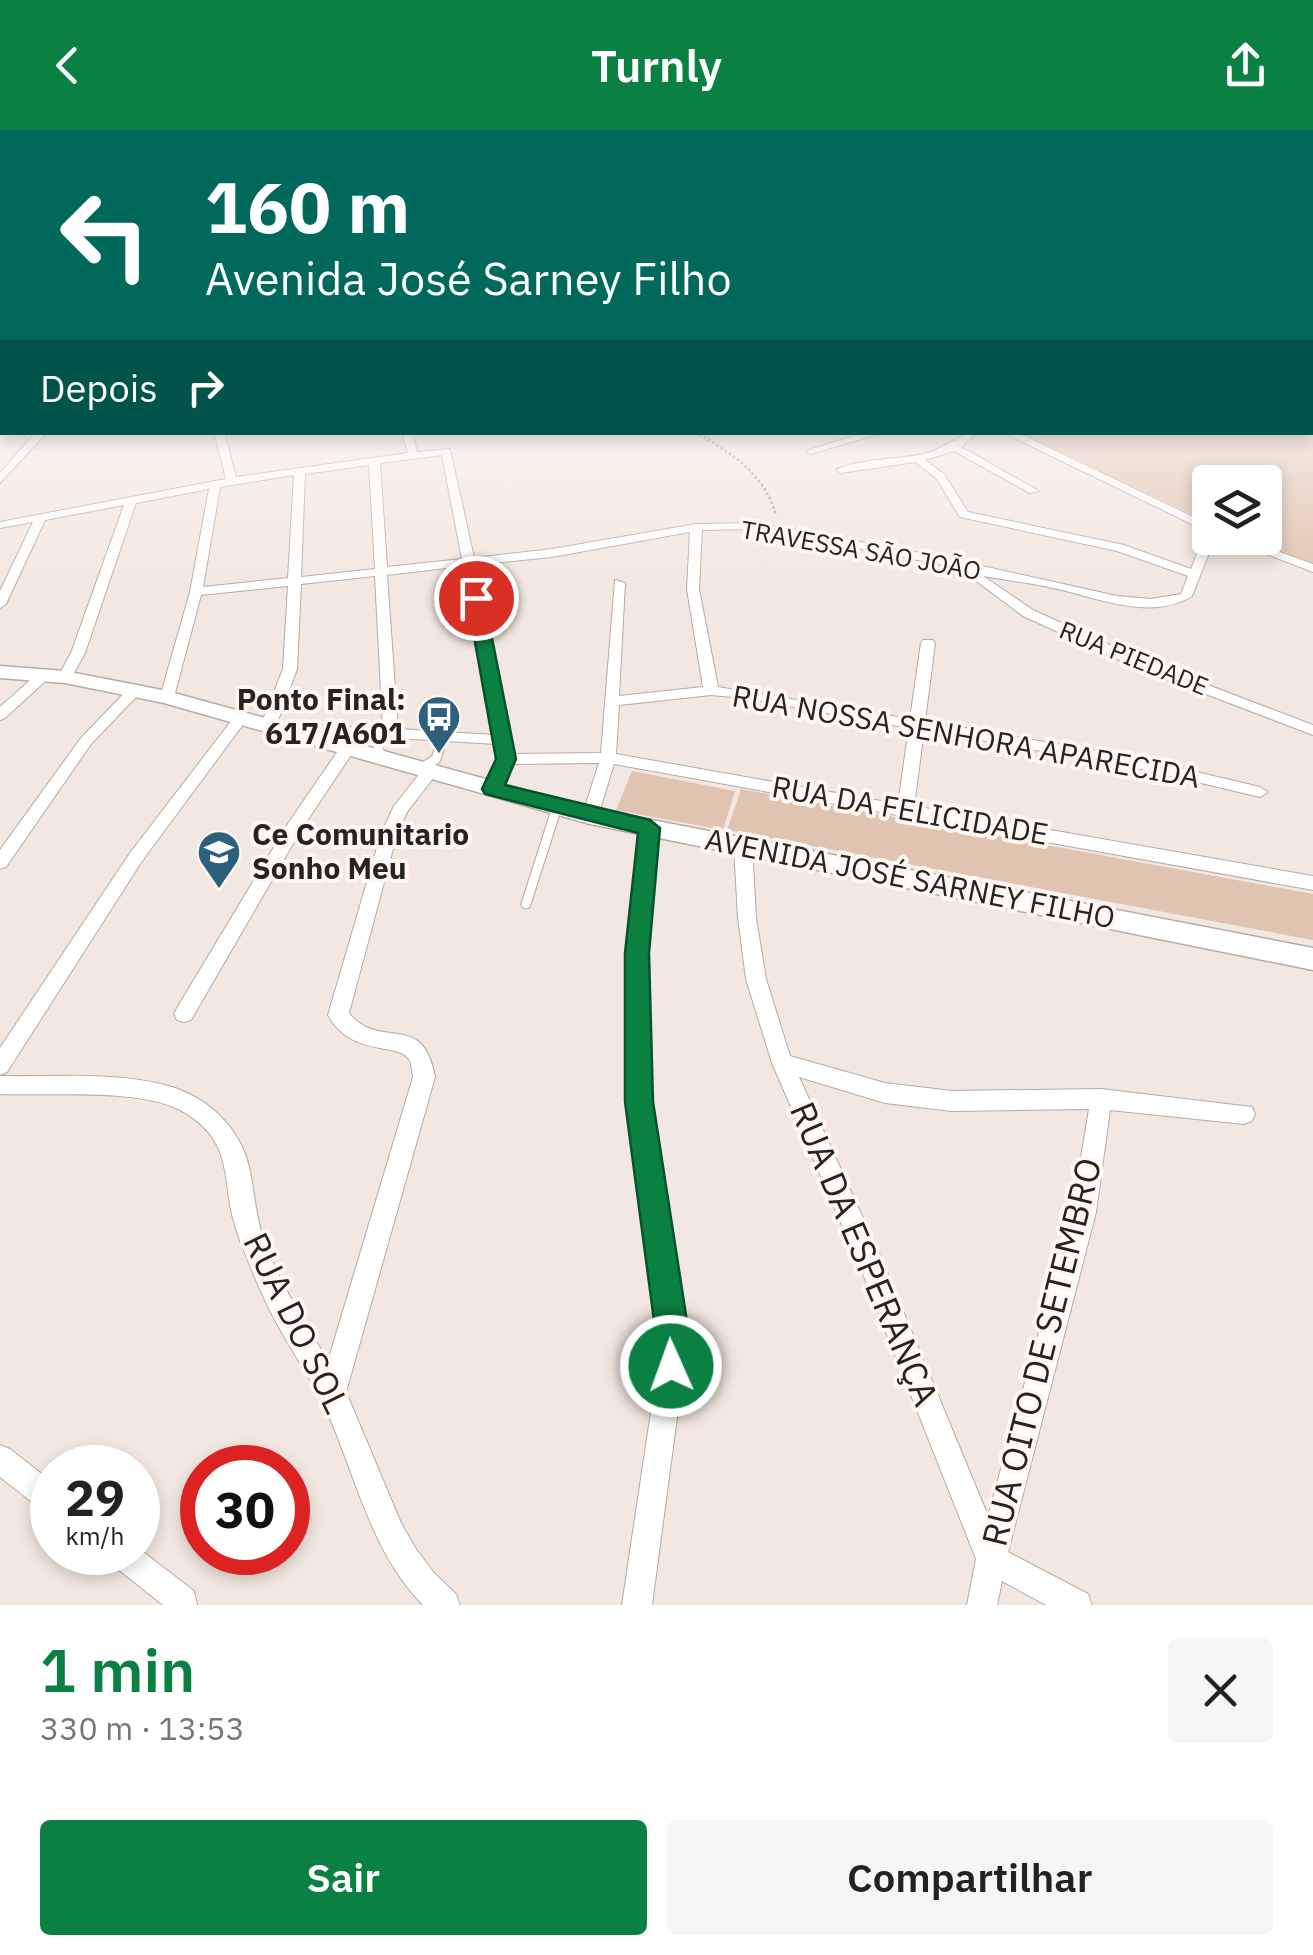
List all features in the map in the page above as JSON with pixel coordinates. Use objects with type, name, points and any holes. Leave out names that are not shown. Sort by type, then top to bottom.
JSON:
[{"type":"main road","name":"AVENIDA JOSÉ SARNEY FILHO","points":[[0,672],[55,676],[167,697],[590,816],[1313,959]]},
{"type":"street","points":[[0,480],[26,451]]},
{"type":"street","points":[[224,451],[232,481]]},
{"type":"street","points":[[0,525],[232,481],[421,451]]},
{"type":"street","points":[[442,451],[448,453],[504,740],[506,759],[493,789]]},
{"type":"street","points":[[841,470],[941,451]]},
{"type":"street","points":[[961,451],[1034,491]]},
{"type":"street","points":[[1045,451],[1192,523]]},
{"type":"street","points":[[374,458],[391,734]]},
{"type":"street","points":[[916,458],[940,476],[964,515],[1120,548],[1194,574]]},
{"type":"street","points":[[300,470],[290,669],[268,728],[504,740]]},
{"type":"street","points":[[167,697],[196,592],[215,484]]},
{"type":"street","points":[[0,714],[55,676],[78,653],[131,500]]},
{"type":"street","points":[[0,604],[41,517]]},
{"type":"street","points":[[696,526],[693,589],[711,692]]},
{"type":"street","name":"TRAVESSA SÃO JOÃO","points":[[196,592],[552,552],[696,526],[778,530],[1052,583],[1138,604],[1159,604],[1186,596],[1201,555]]},
{"type":"street","points":[[1277,555],[1313,568]]},
{"type":"street","name":"RUA PIEDADE","points":[[964,569],[1028,613],[1140,664],[1313,730]]},
{"type":"street","points":[[590,816],[608,758],[619,583]]},
{"type":"street","points":[[905,810],[928,643]]},
{"type":"street","points":[[0,864],[86,741],[135,690]]},
{"type":"street","name":"RUA NOSSA SENHORA APARECIDA","points":[[611,701],[711,692],[744,694],[1142,764],[1260,792]]},
{"type":"street","points":[[0,1066],[136,857],[240,719]]},
{"type":"street","points":[[184,1014],[295,826],[348,749]]},
{"type":"street","name":"RUA DA FELICIDADE","points":[[506,759],[608,758],[1313,883]]},
{"type":"street","points":[[332,1393],[424,1077],[423,1059],[413,1048],[397,1041],[366,1038],[351,1031],[338,1014],[389,834],[425,770]]},
{"type":"street","points":[[637,1605],[671,1366],[671,1328],[639,1102],[637,953],[650,828]]},
{"type":"street","name":"RUA DA ESPERANÇA","points":[[743,846],[756,978],[782,1063],[873,1269],[991,1559]]},
{"type":"street","points":[[782,1063],[885,1093],[952,1101],[1101,1099],[1244,1114]]},
{"type":"street","name":"RUA DO SOL","points":[[0,1084],[140,1090],[180,1099],[204,1112],[224,1135],[238,1165],[244,1214],[275,1295],[332,1393],[392,1532],[429,1592],[445,1605]]},
{"type":"street","name":"RUA OITO DE SETEMBRO","points":[[982,1605],[1084,1212],[1101,1099]]},
{"type":"street","points":[[0,1459],[30,1483]]},
{"type":"street","points":[[991,1559],[1078,1605]]},
{"type":"street","points":[[148,1575],[183,1602]]},
{"type":"lane","points":[[380,758],[378,744],[391,734]]},
{"type":"lane","points":[[425,770],[439,754],[438,736]]},
{"type":"lane","points":[[526,904],[557,807]]},
{"type":"path","points":[[719,451],[760,482],[774,499],[778,530]]},
{"type":"shaded area","points":[[1057,451],[1313,451],[1313,573],[1275,555],[1282,555],[1282,465],[1192,465],[1192,515]]},
{"type":"shaded area","points":[[632,771],[735,791],[723,830],[616,810]]},
{"type":"shaded area","points":[[741,789],[1313,894],[1313,940],[727,830]]},
{"type":"place","name":"Ponto Final: 617/A601","points":[[439,755]]},
{"type":"place","name":"Ce Comunitario Sonho Meu","points":[[219,890]]},
{"type":"route","points":[[476,598],[506,759],[493,789],[650,828],[637,953],[639,1102],[671,1328],[671,1366]]}]
